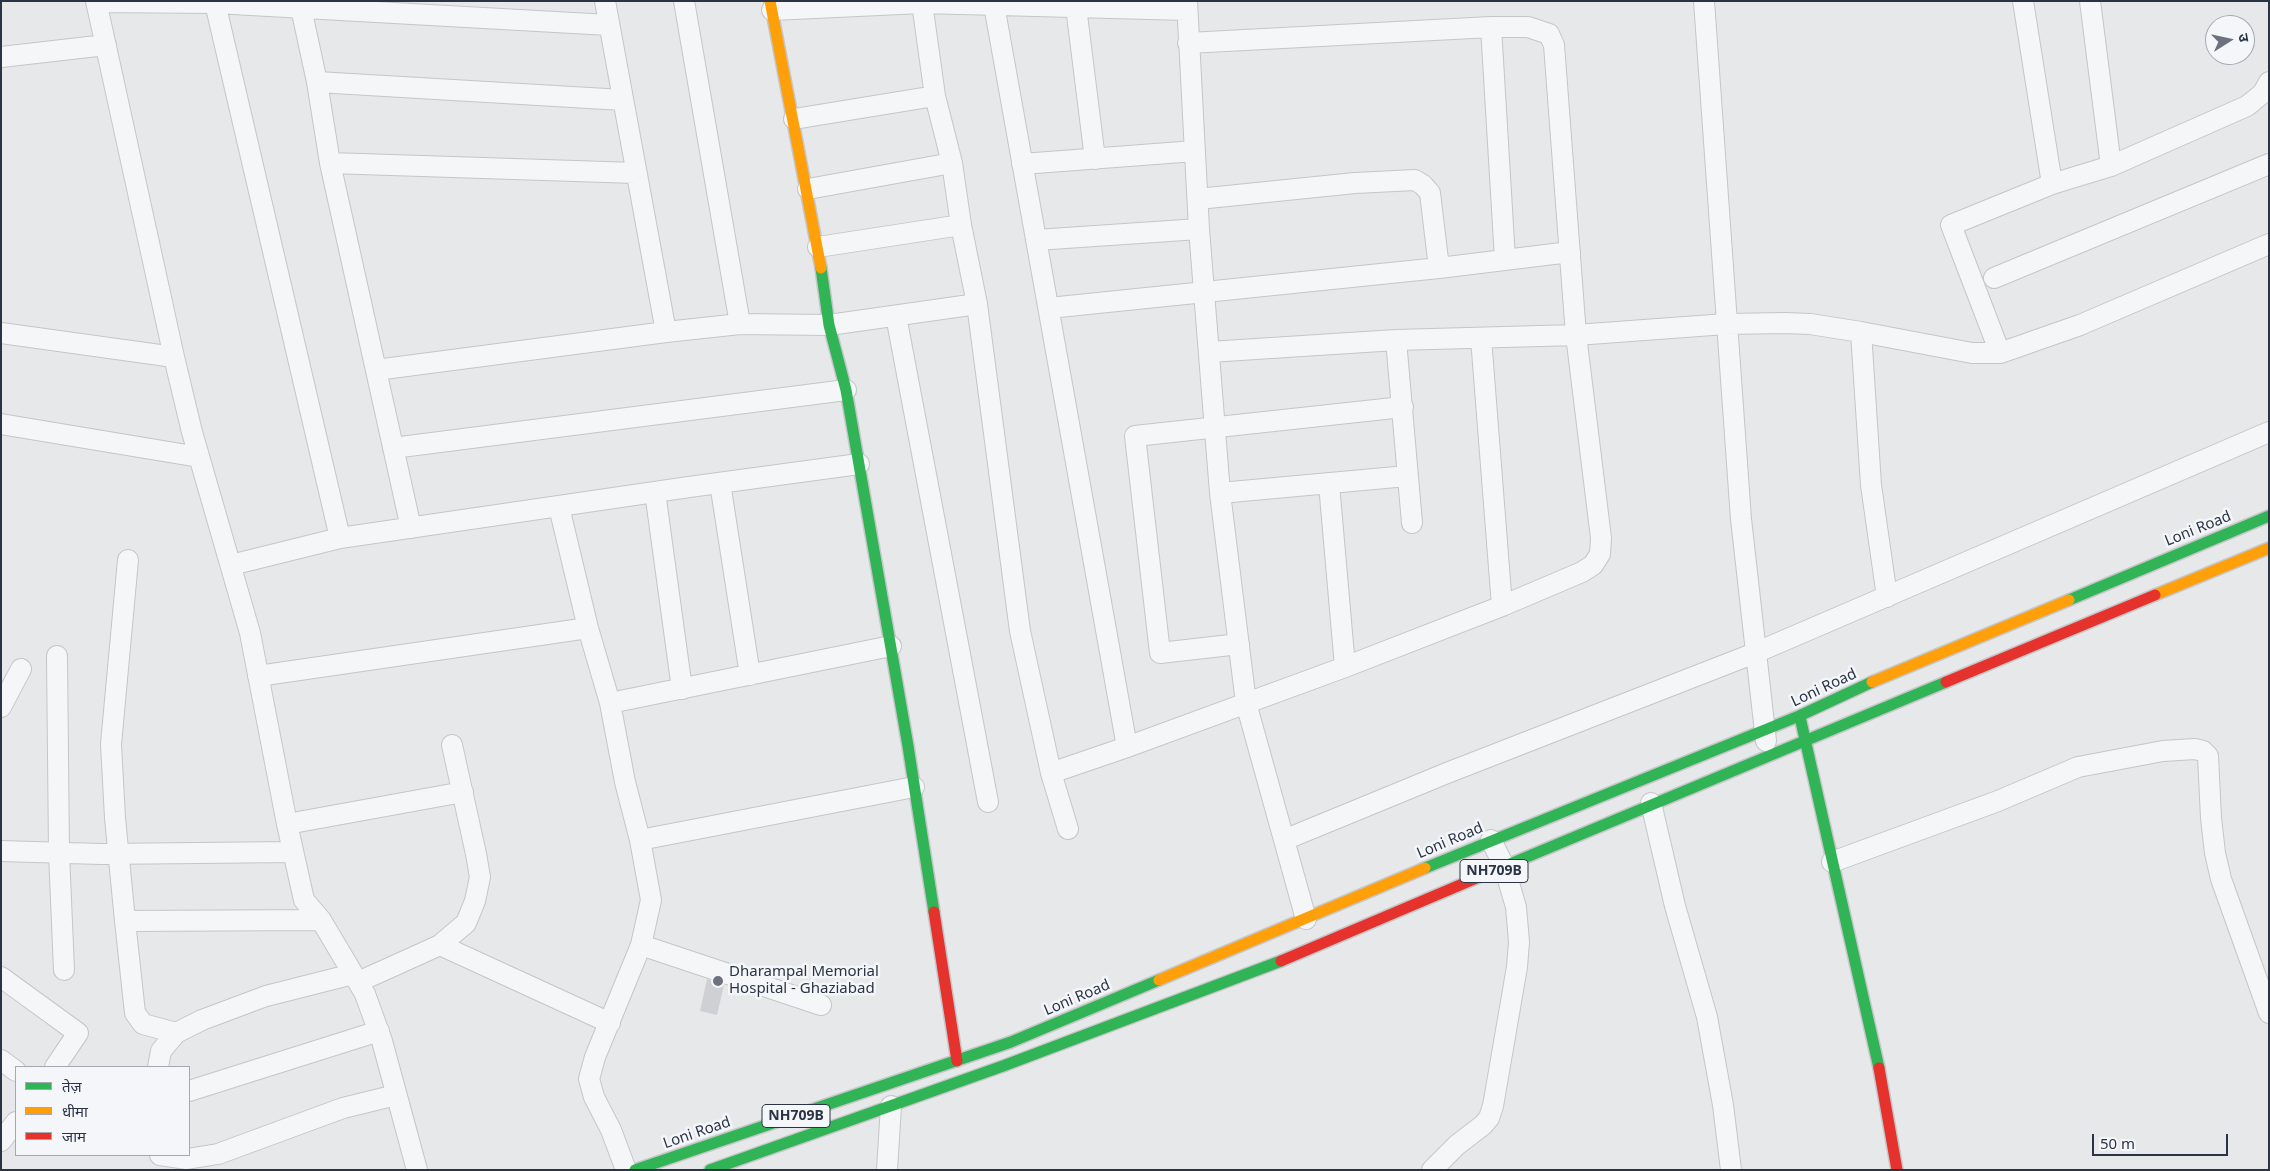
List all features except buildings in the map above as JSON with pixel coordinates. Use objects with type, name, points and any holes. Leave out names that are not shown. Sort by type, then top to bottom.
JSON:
[{"type":"main road","points":[[771,6],[808,189],[829,325],[846,390],[891,646],[957,1061]]},
{"type":"main road","name":"Loni Road","points":[[635,1170],[1011,1042],[1491,840],[1800,716],[1881,678],[2269,516]]},
{"type":"main road","name":"NH709B","points":[[710,1170],[1003,1066],[1310,950],[1652,803],[2269,548]]},
{"type":"main road","points":[[1800,716],[1880,1072],[1897,1170]]},
{"type":"street","points":[[604,1],[666,332]]},
{"type":"street","points":[[684,1],[740,324]]},
{"type":"street","points":[[1704,1],[1741,519],[1768,755]]},
{"type":"street","points":[[2022,1],[2052,184]]},
{"type":"street","points":[[2090,1],[2111,166]]},
{"type":"street","points":[[417,1170],[379,1031],[365,994],[321,920],[304,900],[287,824],[250,632],[199,457],[174,357],[96,2],[216,3],[609,25]]},
{"type":"street","points":[[216,3],[340,538]]},
{"type":"street","points":[[922,3],[935,96],[952,163],[961,225],[977,304],[1020,631],[1050,772],[1068,829]]},
{"type":"street","points":[[771,6],[922,3],[1076,7],[1187,5],[1198,229],[1220,493],[1246,703],[1306,919]]},
{"type":"street","points":[[994,5],[1127,747]]},
{"type":"street","points":[[1076,7],[1095,159]]},
{"type":"street","points":[[301,8],[317,82],[330,163],[411,528]]},
{"type":"street","points":[[1050,772],[1127,747],[1345,667],[1502,606],[1582,572],[1593,564],[1600,554],[1601,538],[1576,335],[1554,45],[1549,34],[1539,29],[1528,27],[1188,43]]},
{"type":"street","points":[[1491,28],[1505,259]]},
{"type":"street","points":[[1,58],[106,45]]},
{"type":"street","points":[[317,82],[623,100]]},
{"type":"street","points":[[2000,352],[1951,225],[2052,184],[2111,166],[2247,106],[2263,93],[2269,82]]},
{"type":"street","points":[[794,119],[935,96]]},
{"type":"street","points":[[1022,164],[1195,151]]},
{"type":"street","points":[[330,163],[636,173]]},
{"type":"street","points":[[808,189],[952,163]]},
{"type":"street","points":[[1994,278],[2269,164]]},
{"type":"street","points":[[1198,199],[1355,183],[1414,180],[1423,184],[1430,194],[1439,268]]},
{"type":"street","points":[[818,248],[961,225]]},
{"type":"street","points":[[1036,240],[1198,229]]},
{"type":"street","points":[[1209,352],[1396,340],[1576,335],[1726,324],[1810,324],[1972,353],[2000,352],[2080,325],[2269,244]]},
{"type":"street","points":[[1049,308],[1439,268],[1570,252]]},
{"type":"street","points":[[376,370],[666,332],[740,324],[829,325],[977,304]]},
{"type":"street","points":[[896,316],[988,802]]},
{"type":"street","points":[[1861,332],[1871,485],[1887,597]]},
{"type":"street","points":[[1,333],[174,357]]},
{"type":"street","points":[[1481,338],[1502,606]]},
{"type":"street","points":[[1396,340],[1412,523]]},
{"type":"street","points":[[393,448],[846,390]]},
{"type":"street","points":[[1239,644],[1160,653],[1135,436],[1403,407]]},
{"type":"street","points":[[1,424],[199,457]]},
{"type":"street","points":[[1284,840],[1447,772],[1756,652],[2269,432]]},
{"type":"street","points":[[231,565],[340,538],[720,482],[859,464]]},
{"type":"street","points":[[1220,493],[1407,476]]},
{"type":"street","points":[[720,482],[750,675]]},
{"type":"street","points":[[1329,484],[1345,667]]},
{"type":"street","points":[[655,492],[682,689]]},
{"type":"street","points":[[559,507],[588,628],[610,703],[651,900],[642,945],[595,1057],[589,1079],[594,1097],[611,1130],[626,1170]]},
{"type":"street","points":[[128,560],[111,744],[118,854],[135,1013],[143,1024],[176,1033]]},
{"type":"street","points":[[258,676],[588,628]]},
{"type":"street","points":[[610,703],[891,646]]},
{"type":"street","points":[[57,656],[64,970]]},
{"type":"street","points":[[1,707],[20,669]]},
{"type":"street","points":[[158,1066],[161,1051],[176,1033],[202,1020],[266,996],[355,978],[440,945],[466,923],[475,902],[480,877],[452,745]]},
{"type":"street","points":[[1832,862],[1998,801],[2078,767],[2163,751],[2195,749],[2204,751],[2208,756],[2211,818],[2215,853],[2221,879],[2269,1013]]},
{"type":"street","points":[[640,840],[914,787]]},
{"type":"street","points":[[287,824],[462,792]]},
{"type":"street","points":[[1652,803],[1675,906],[1707,1017],[1723,1105],[1731,1170]]},
{"type":"street","points":[[1432,1170],[1457,1145],[1483,1125],[1489,1118],[1493,1106],[1519,942],[1516,907],[1504,866],[1491,840]]},
{"type":"street","points":[[1,851],[118,854],[293,852]]},
{"type":"street","points":[[125,922],[321,920]]},
{"type":"street","points":[[440,945],[610,1023]]},
{"type":"street","points":[[642,945],[821,1005]]},
{"type":"street","points":[[1,977],[78,1033],[57,1066]]},
{"type":"street","points":[[190,1091],[379,1031]]},
{"type":"street","points":[[1,1060],[15,1070]]},
{"type":"street","points":[[167,1156],[187,1159],[218,1154],[343,1108],[396,1095]]},
{"type":"street","points":[[887,1170],[891,1106]]},
{"type":"street","points":[[1,1141],[15,1123]]},
{"type":"traffic: fast","points":[[821,268],[829,325],[846,390],[908,746],[934,912]]},
{"type":"traffic: fast","points":[[2069,600],[2269,516]]},
{"type":"traffic: fast","points":[[1425,868],[1799,716],[1872,682]]},
{"type":"traffic: fast","points":[[1486,874],[1946,682]]},
{"type":"traffic: fast","points":[[1800,717],[1879,1068]]},
{"type":"traffic: fast","points":[[710,1170],[1003,1066],[1281,961]]},
{"type":"traffic: fast","points":[[635,1170],[1011,1042],[1159,980]]},
{"type":"traffic: slow","points":[[770,1],[821,268]]},
{"type":"traffic: slow","points":[[2155,595],[2269,548]]},
{"type":"traffic: slow","points":[[1872,682],[2069,600]]},
{"type":"traffic: slow","points":[[1159,980],[1425,868]]},
{"type":"traffic: jam","points":[[1946,682],[2155,595]]},
{"type":"traffic: jam","points":[[1281,961],[1486,874]]},
{"type":"traffic: jam","points":[[934,912],[957,1061]]},
{"type":"traffic: jam","points":[[1879,1068],[1897,1170]]},
{"type":"place","name":"Dharampal Memorial Hospital - Ghaziabad","points":[[718,981]]}]
